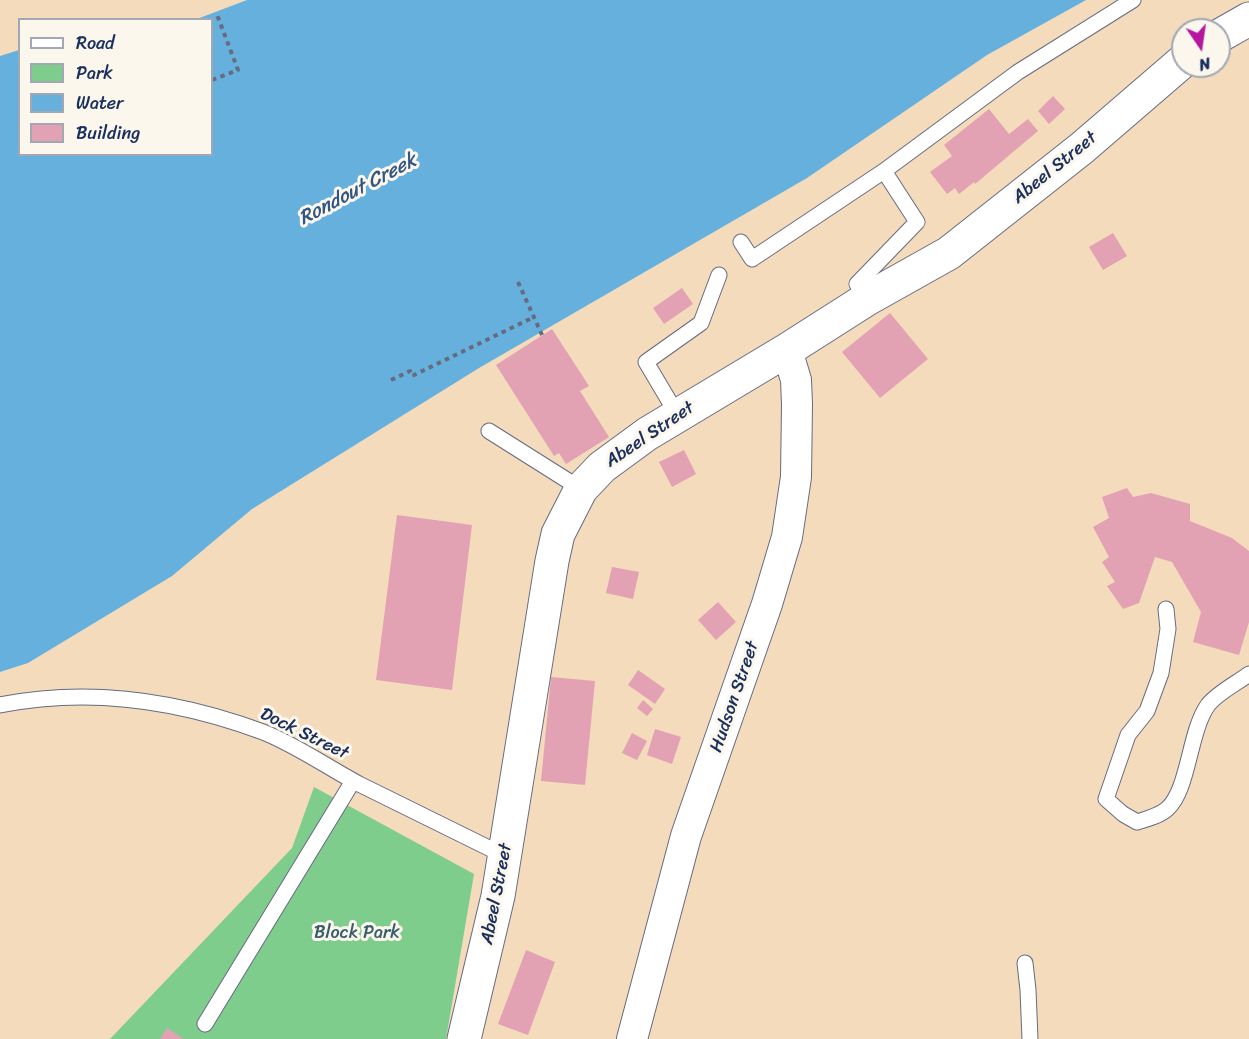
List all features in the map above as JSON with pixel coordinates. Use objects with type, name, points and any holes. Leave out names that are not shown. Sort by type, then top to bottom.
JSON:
[{"type":"street","points":[[1231,29],[1249,19]]},
{"type":"street","name":"Abeel Street","points":[[464,1039],[505,856],[552,561],[558,534],[580,489],[602,467],[647,434],[867,299],[949,253],[1082,148],[1171,71]]},
{"type":"street","name":"Hudson Street","points":[[632,1039],[686,836],[767,604],[787,537],[796,477],[797,404],[796,380],[787,350]]},
{"type":"lane","points":[[741,242],[752,259],[884,171],[1018,72],[1133,0]]},
{"type":"lane","points":[[867,299],[857,284],[917,222],[884,171]]},
{"type":"lane","points":[[678,416],[645,362],[701,323],[719,275]]},
{"type":"lane","points":[[489,431],[580,489]]},
{"type":"lane","points":[[1166,609],[1168,629],[1161,673],[1147,711],[1128,735],[1106,799],[1123,814],[1137,822],[1156,816],[1168,808],[1179,790],[1198,730],[1209,704],[1249,674]]},
{"type":"lane","name":"Dock Street","points":[[0,705],[74,696],[150,700],[203,713],[264,733],[353,781],[505,856]]},
{"type":"lane","points":[[206,1024],[353,781]]},
{"type":"lane","points":[[1025,963],[1030,1039]]},
{"type":"path","points":[[213,80],[238,70],[216,12]]},
{"type":"path","points":[[518,282],[542,335]]},
{"type":"path","points":[[391,380],[410,371],[412,376],[534,317]]},
{"type":"green space","name":"Block Park","points":[[314,787],[474,874],[446,1039],[110,1039],[292,848]]},
{"type":"water","name":"Rondout Creek","points":[[247,0],[1086,0],[987,55],[807,178],[479,368],[252,509],[172,576],[28,663],[0,672],[0,56],[18,50],[18,156],[213,156],[213,18],[200,18]]},
{"type":"building","points":[[1053,96],[1065,109],[1049,124],[1038,111]]},
{"type":"building","points":[[989,109],[1009,134],[1028,119],[1038,131],[975,184],[974,182],[959,194],[955,188],[947,194],[930,172],[952,156],[944,145]]},
{"type":"building","points":[[1113,233],[1127,256],[1103,270],[1089,247]]},
{"type":"building","points":[[682,288],[693,304],[664,324],[653,308]]},
{"type":"building","points":[[890,313],[928,359],[880,398],[842,352]]},
{"type":"building","points":[[552,329],[589,386],[580,391],[609,437],[566,464],[559,453],[554,456],[496,365]]},
{"type":"building","points":[[684,450],[696,474],[672,487],[659,462]]},
{"type":"building","points":[[1127,488],[1133,497],[1151,493],[1190,504],[1190,521],[1232,538],[1249,551],[1249,622],[1239,655],[1193,642],[1201,612],[1172,562],[1155,557],[1139,603],[1123,609],[1107,586],[1115,582],[1102,562],[1109,557],[1093,527],[1109,518],[1102,497]]},
{"type":"building","points":[[397,515],[472,525],[452,690],[376,680]]},
{"type":"building","points":[[612,567],[639,572],[633,599],[606,593]]},
{"type":"building","points":[[718,602],[736,622],[716,640],[698,620]]},
{"type":"building","points":[[638,670],[665,689],[655,704],[628,685]]},
{"type":"building","points":[[551,677],[595,681],[585,785],[541,781]]},
{"type":"building","points":[[643,700],[653,709],[647,716],[637,708]]},
{"type":"building","points":[[655,729],[681,737],[672,764],[647,755]]},
{"type":"building","points":[[632,733],[647,741],[637,760],[622,753]]},
{"type":"building","points":[[526,950],[555,962],[528,1035],[498,1024]]},
{"type":"building","points":[[167,1028],[184,1039],[160,1039]]}]
